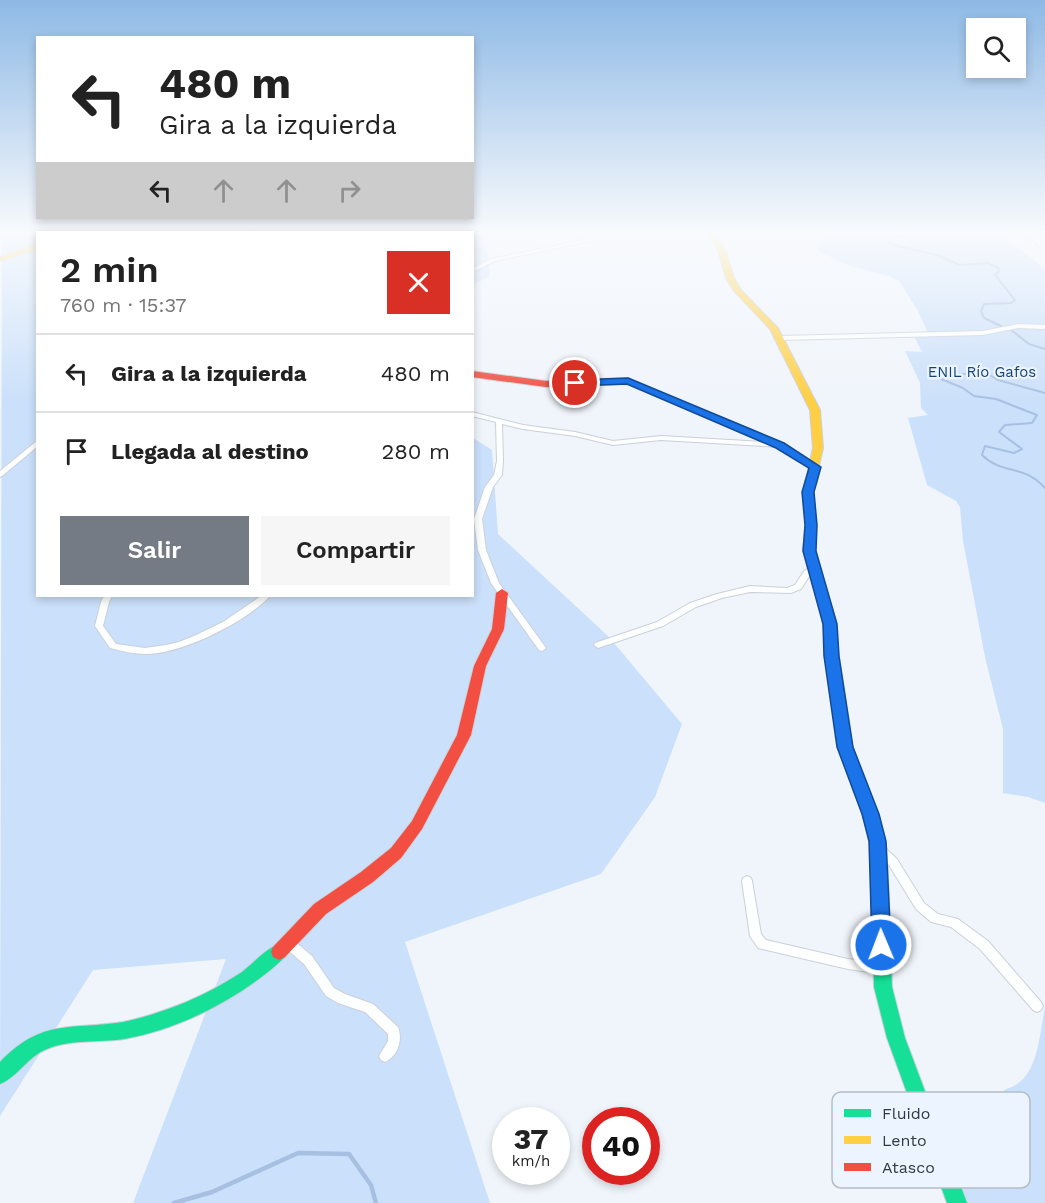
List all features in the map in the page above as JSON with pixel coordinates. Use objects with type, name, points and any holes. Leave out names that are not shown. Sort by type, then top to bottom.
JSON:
[{"type":"street","points":[[736,288],[774,328],[815,410],[818,448],[808,492],[811,525],[809,551],[830,624],[832,656],[845,747],[870,814],[879,850],[883,987],[896,1038],[916,1092]]},
{"type":"street","points":[[780,338],[983,333],[1018,326],[1045,327]]},
{"type":"street","points":[[474,374],[555,384],[628,381],[780,446],[815,467]]},
{"type":"street","points":[[474,415],[498,422],[575,434],[613,443],[661,438],[780,446]]},
{"type":"street","points":[[498,422],[500,461],[498,475],[489,487],[478,519],[482,550],[495,583],[542,648]]},
{"type":"street","points":[[0,476],[36,444]]},
{"type":"street","points":[[598,645],[660,624],[693,605],[720,596],[750,589],[788,591],[798,587],[807,573],[814,568]]},
{"type":"street","points":[[0,1076],[17,1056],[44,1039],[56,1035],[127,1030],[201,1005],[236,986],[268,962],[327,904],[367,877],[396,853],[417,825],[464,735],[480,666],[498,629],[502,593]]},
{"type":"street","points":[[108,597],[99,626],[113,646],[148,651],[193,642],[240,616],[265,597]]},
{"type":"street","points":[[879,850],[893,862],[920,906],[935,918],[954,924],[984,945],[1037,1005]]},
{"type":"street","points":[[747,881],[756,936],[762,945],[882,969]]},
{"type":"street","points":[[288,943],[308,960],[330,992],[369,1008],[394,1031],[394,1043],[385,1056]]},
{"type":"street","points":[[951,1188],[957,1203]]},
{"type":"green space","points":[[2,288],[36,288],[36,597],[474,597],[474,439],[492,450],[498,534],[609,637],[682,724],[655,797],[601,874],[405,942],[490,1203],[133,1203],[226,959],[93,970],[0,1116]]},
{"type":"green space","name":"ENIL Río Gafos","points":[[904,288],[1045,288],[1045,803],[1028,797],[1003,793],[1003,729],[985,657],[963,541],[960,507],[956,501],[927,485],[908,418],[928,415],[921,408],[920,383],[905,351],[922,352],[914,336],[928,333]]},
{"type":"green space","points":[[1045,1007],[1045,1203],[966,1203],[961,1188],[1030,1188],[1030,1092],[1003,1092],[1025,1077],[1039,1043]]},
{"type":"waterway","points":[[1001,326],[984,318],[981,311],[984,304],[1011,303],[1015,300],[1006,288]]},
{"type":"waterway","points":[[1011,330],[1029,344],[1045,349]]},
{"type":"waterway","points":[[1045,393],[998,380],[988,374],[973,372],[941,379],[963,388],[974,396],[996,399],[1037,415],[1032,423],[1005,425],[999,432],[1022,449],[1014,453],[985,446],[982,455],[997,465],[1029,476],[1045,488]]},
{"type":"waterway","points":[[174,1203],[212,1192],[298,1153],[349,1154],[371,1185],[376,1203]]},
{"type":"traffic: fast","points":[[718,419],[780,445],[815,467]]},
{"type":"traffic: fast","points":[[831,644],[845,746],[870,814],[879,850],[883,987],[896,1038],[916,1092]]},
{"type":"traffic: fast","points":[[0,1075],[22,1053],[42,1041],[80,1033],[125,1030],[189,1009],[248,978],[279,952]]},
{"type":"traffic: fast","points":[[951,1188],[957,1203]]},
{"type":"traffic: slow","points":[[736,288],[774,328],[815,410],[818,448],[808,492],[811,525],[809,551],[828,616],[831,644]]},
{"type":"traffic: jam","points":[[474,374],[546,384],[628,381],[718,419]]},
{"type":"traffic: jam","points":[[279,952],[320,909],[367,877],[396,853],[417,825],[464,735],[480,666],[498,629],[502,593]]},
{"type":"route","points":[[575,383],[628,381],[780,446],[815,467],[808,492],[811,525],[809,551],[830,624],[832,656],[845,747],[878,841],[881,945]]}]
